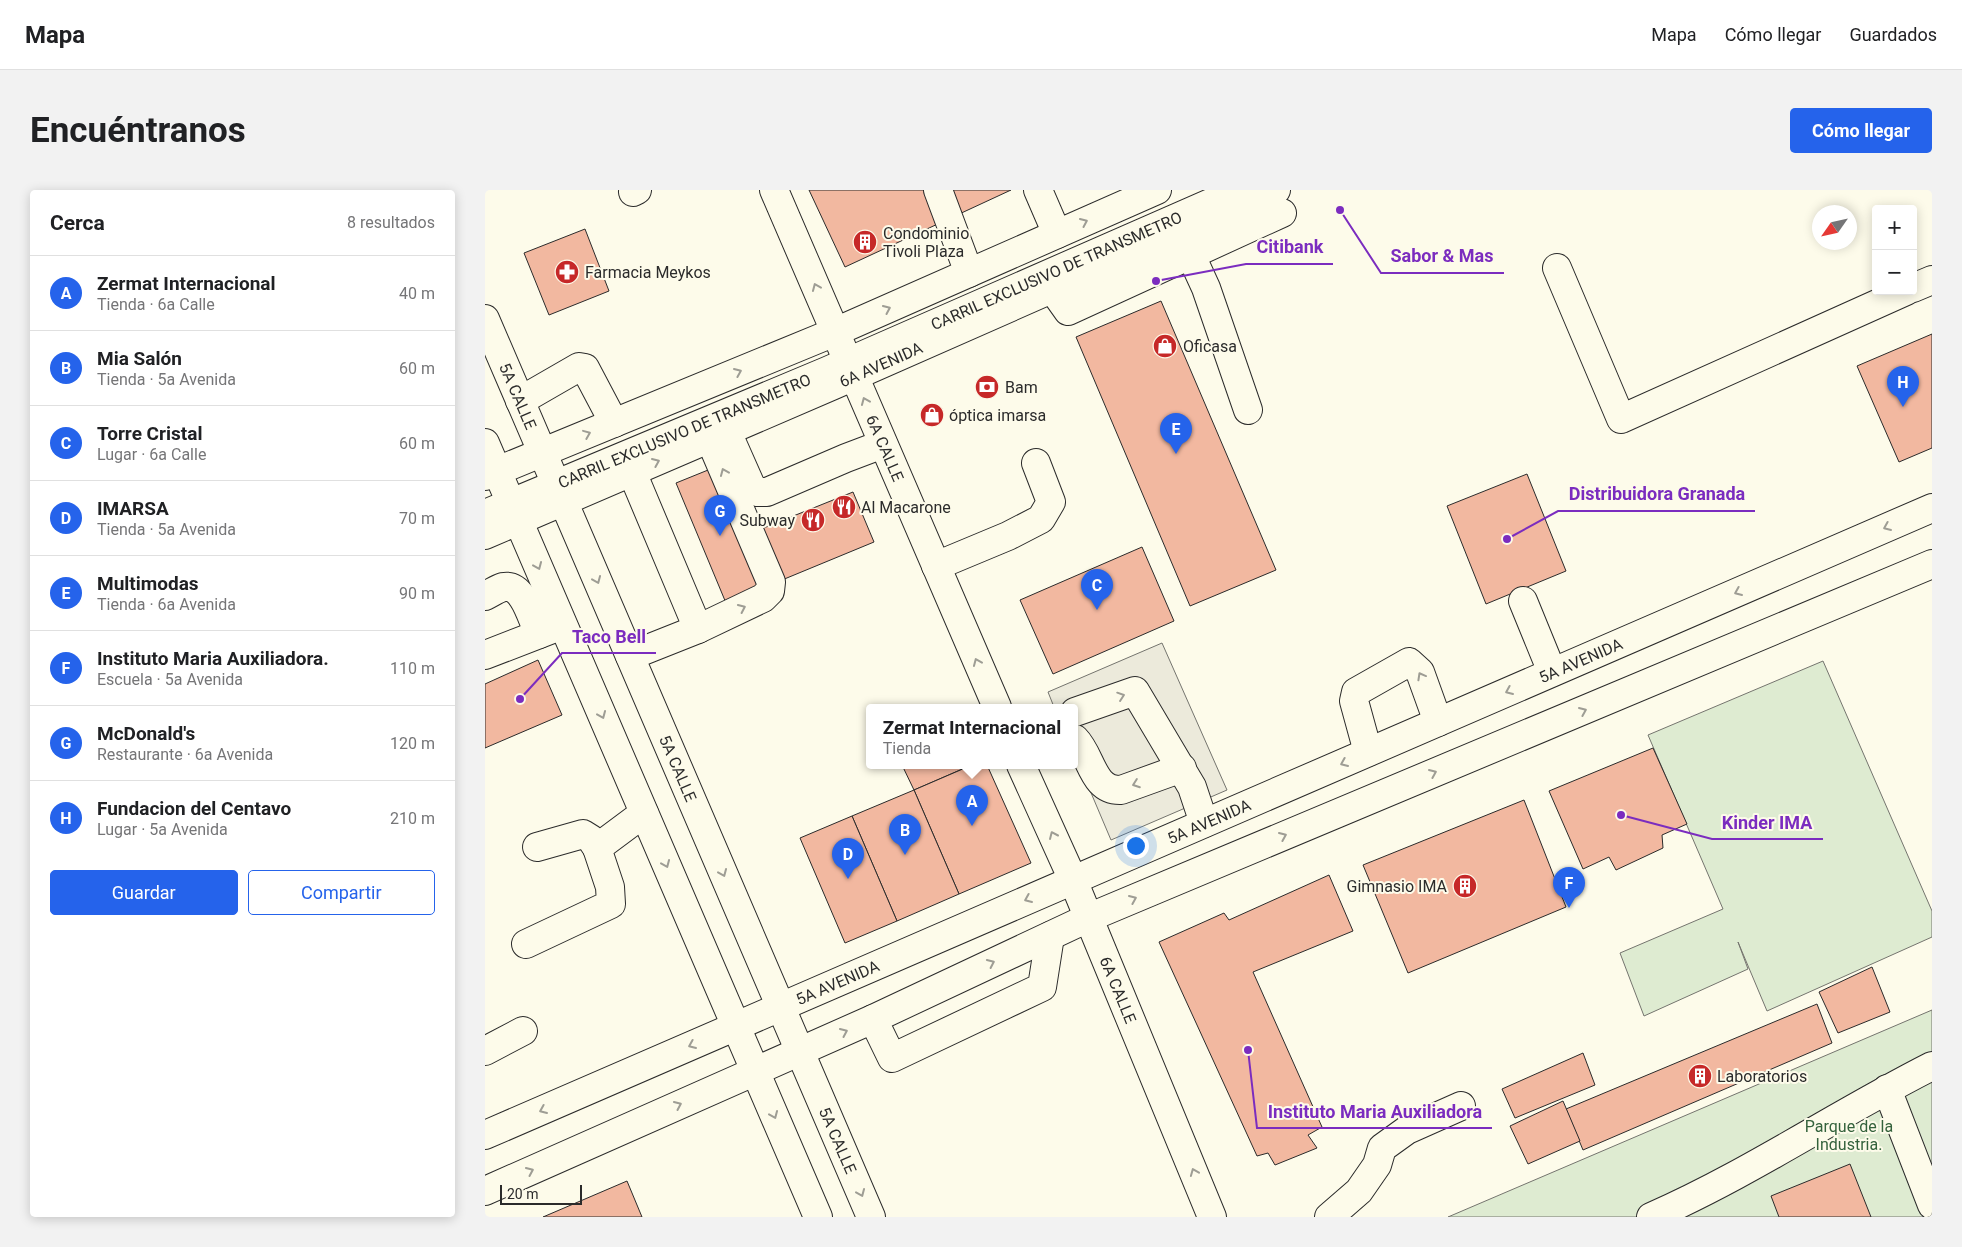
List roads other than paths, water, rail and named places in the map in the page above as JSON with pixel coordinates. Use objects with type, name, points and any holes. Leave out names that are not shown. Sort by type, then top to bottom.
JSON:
[{"type":"main road","name":"6A CALLE","points":[[774,190],[996,704]]},
{"type":"main road","points":[[938,190],[969,273]]},
{"type":"main road","points":[[1039,190],[1057,234]]},
{"type":"main road","points":[[491,474],[835,332],[1157,190]]},
{"type":"main road","name":"CARRIL EXCLUSIVO DE TRANSMETRO","points":[[560,494],[851,369],[1240,190]]},
{"type":"main road","points":[[1051,287],[1069,311],[1192,256],[1279,201]]},
{"type":"main road","name":"6A AVENIDA","points":[[485,535],[515,512],[560,494],[632,472],[718,435],[851,369],[1051,287],[1180,231],[1279,201]]},
{"type":"main road","points":[[1180,231],[1206,288],[1248,410]]},
{"type":"main road","points":[[1557,268],[1621,419],[1897,295]]},
{"type":"main road","points":[[1917,286],[1932,280]]},
{"type":"main road","name":"5A CALLE","points":[[485,319],[871,1217]]},
{"type":"main road","points":[[520,401],[579,367],[585,368],[614,424]]},
{"type":"main road","points":[[718,435],[751,486],[758,492],[767,492],[883,444]]},
{"type":"main road","points":[[629,656],[698,629],[763,598],[769,591],[771,582],[718,435]]},
{"type":"main road","points":[[485,443],[491,474],[515,512],[551,629],[645,813],[818,1217]]},
{"type":"main road","points":[[936,566],[1008,536],[1041,519],[1051,502],[1036,463]]},
{"type":"main road","points":[[632,472],[698,629]]},
{"type":"main road","name":"5A AVENIDA","points":[[485,1135],[1932,508]]},
{"type":"main road","points":[[485,514],[515,512]]},
{"type":"main road","points":[[485,1191],[873,1019],[1089,918],[1932,564]]},
{"type":"main road","points":[[485,596],[503,587],[513,587],[520,592],[551,629]]},
{"type":"main road","points":[[1523,601],[1552,672]]},
{"type":"main road","points":[[485,655],[551,629]]},
{"type":"main road","points":[[1368,752],[1354,701],[1356,692],[1409,662],[1420,672],[1438,722]]},
{"type":"main road","points":[[1078,711],[1135,691],[1193,788],[1204,823]]},
{"type":"main road","points":[[1078,742],[1083,748],[1101,784],[1111,790],[1121,790],[1182,768]]},
{"type":"main road","name":"6A CALLE","points":[[1023,769],[1073,880],[1212,1217]]},
{"type":"main road","points":[[597,848],[645,813]]},
{"type":"main road","points":[[526,944],[611,904],[610,887],[597,848],[591,839],[583,834],[537,847]]},
{"type":"main road","points":[[873,1019],[892,1058],[1042,987],[1049,936]]},
{"type":"main road","points":[[485,1050],[523,1031]]},
{"type":"main road","points":[[1651,1217],[1700,1196],[1887,1089],[1932,1066]]},
{"type":"main road","points":[[1887,1089],[1932,1205]]},
{"type":"main road","points":[[1329,1217],[1359,1191],[1377,1165],[1382,1148],[1407,1130],[1461,1106]]},
{"type":"place","name":"Sabor & Mas","points":[[1340,210]]},
{"type":"place","name":"Condominio Tivoli Plaza","points":[[865,242]]},
{"type":"place","name":"Farmacia Meykos","points":[[567,272]]},
{"type":"place","name":"Citibank","points":[[1156,281]]},
{"type":"place","name":"Oficasa","points":[[1165,346]]},
{"type":"place","name":"Bam","points":[[987,387]]},
{"type":"place","name":"Fundacion del Centavo","points":[[1903,407]]},
{"type":"place","name":"óptica imarsa","points":[[932,415]]},
{"type":"place","name":"Multimodas","points":[[1176,454]]},
{"type":"place","name":"Al Macarone","points":[[844,507]]},
{"type":"place","name":"Subway","points":[[813,520]]},
{"type":"place","name":"McDonald's","points":[[720,536]]},
{"type":"place","name":"Distribuidora Granada","points":[[1507,539]]},
{"type":"place","name":"Torre Cristal","points":[[1097,610]]},
{"type":"place","name":"Taco Bell","points":[[520,699]]},
{"type":"place","name":"Kinder IMA","points":[[1621,815]]},
{"type":"place","name":"Zermat Internacional","points":[[972,826]]},
{"type":"place","name":"Mia Salón","points":[[905,855]]},
{"type":"place","name":"IMARSA","points":[[848,879]]},
{"type":"place","name":"Gimnasio IMA","points":[[1465,886]]},
{"type":"place","name":"Instituto Maria Auxiliadora.","points":[[1569,908]]},
{"type":"place","name":"Instituto Maria Auxiliadora","points":[[1248,1050]]},
{"type":"place","name":"Laboratorios","points":[[1700,1076]]},
{"type":"park label","name":"Parque de la Industria.","points":[[1849,1135]]}]
